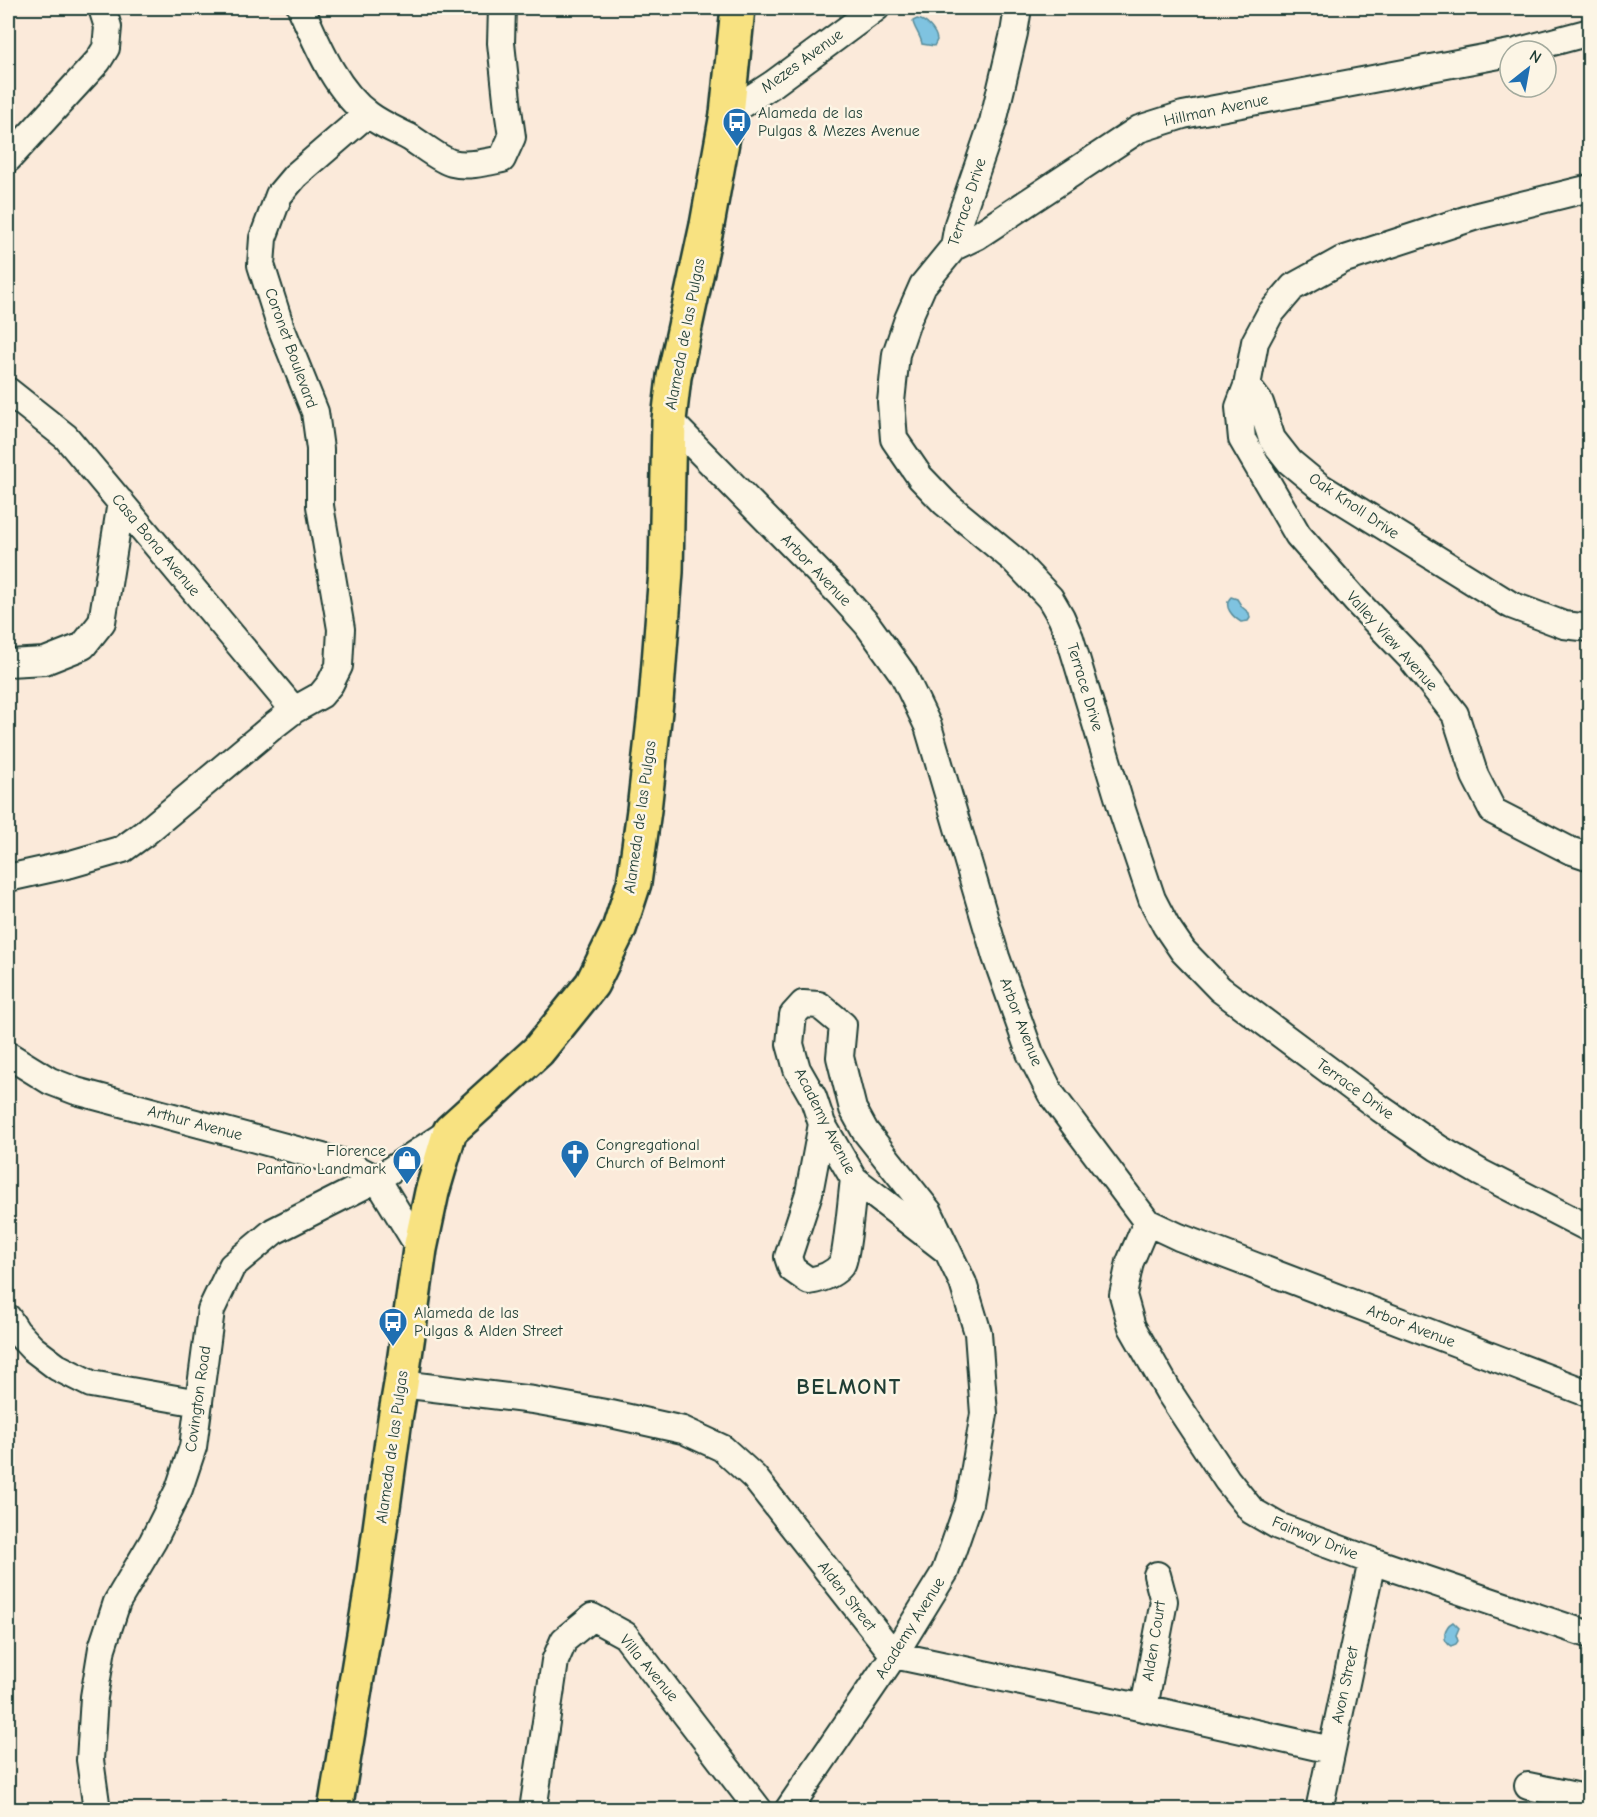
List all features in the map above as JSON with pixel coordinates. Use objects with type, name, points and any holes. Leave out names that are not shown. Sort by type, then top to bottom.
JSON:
[{"type":"main road","name":"Alameda de las Pulgas","points":[[335,1809],[373,1580],[420,1249],[432,1192],[450,1131],[538,1051],[592,984],[619,929],[634,884],[656,702],[664,596],[669,420],[674,377],[707,225],[727,114],[738,8]]},
{"type":"street","points":[[8,159],[102,55],[106,48],[108,27],[102,8]]},
{"type":"street","points":[[300,8],[340,85],[367,114],[451,163],[471,164],[502,159],[512,136],[501,44],[502,8]]},
{"type":"street","name":"Mezes Avenue","points":[[727,114],[876,8]]},
{"type":"street","name":"Terrace Drive","points":[[1018,8],[993,122],[958,224],[954,248],[923,285],[896,354],[891,402],[894,439],[920,477],[945,503],[1014,560],[1050,598],[1061,617],[1070,638],[1123,813],[1152,899],[1183,951],[1220,989],[1381,1109],[1438,1148],[1481,1173],[1590,1229]]},
{"type":"street","points":[[1558,41],[1590,32]]},
{"type":"street","name":"Hillman Avenue","points":[[954,248],[977,236],[1139,129],[1183,115],[1498,55]]},
{"type":"street","name":"Coronet Boulevard","points":[[8,878],[71,864],[123,849],[145,834],[294,710],[321,695],[330,684],[339,666],[341,629],[321,506],[320,449],[315,412],[280,325],[261,265],[263,238],[279,195],[295,176],[367,114]]},
{"type":"street","points":[[1247,386],[1255,342],[1270,314],[1293,287],[1342,260],[1465,219],[1590,188]]},
{"type":"street","name":"Oak Knoll Drive","points":[[1247,386],[1260,403],[1272,439],[1290,462],[1318,486],[1511,605],[1564,625],[1590,628]]},
{"type":"street","name":"Valley View Avenue","points":[[1247,386],[1239,407],[1242,439],[1298,535],[1356,601],[1410,657],[1455,714],[1475,776],[1493,811],[1569,850],[1590,857]]},
{"type":"street","name":"Casa Bona Avenue","points":[[8,391],[66,436],[294,710]]},
{"type":"street","name":"Arbor Avenue","points":[[669,420],[840,594],[867,624],[903,674],[928,726],[996,957],[1030,1053],[1051,1094],[1147,1222],[1179,1237],[1590,1394]]},
{"type":"street","points":[[8,663],[45,661],[83,646],[102,622],[121,502]]},
{"type":"street","name":"Academy Avenue","points":[[788,1809],[894,1655],[945,1572],[969,1503],[984,1414],[978,1333],[963,1283],[929,1212],[865,1131],[853,1109],[840,1057],[843,1025],[819,1005],[802,1004],[792,1015],[790,1044],[797,1069],[813,1097],[822,1124],[854,1179],[946,1250]]},
{"type":"street","name":"Arthur Avenue","points":[[8,1055],[50,1081],[76,1090],[345,1163],[377,1179]]},
{"type":"street","points":[[822,1124],[809,1193],[788,1257],[792,1269],[809,1281],[822,1279],[843,1263],[854,1179]]},
{"type":"street","name":"Covington Road","points":[[97,1809],[90,1760],[94,1697],[102,1648],[117,1602],[180,1489],[193,1447],[211,1310],[232,1266],[274,1231],[377,1179],[450,1131]]},
{"type":"street","points":[[377,1179],[420,1249]]},
{"type":"street","name":"Fairway Drive","points":[[1147,1222],[1130,1262],[1123,1295],[1132,1327],[1169,1392],[1227,1480],[1252,1511],[1278,1526],[1372,1561],[1590,1635]]},
{"type":"street","points":[[8,1318],[32,1348],[57,1367],[91,1384],[199,1403]]},
{"type":"street","name":"Alden Street","points":[[401,1384],[533,1400],[611,1414],[683,1430],[722,1448],[754,1477],[894,1655]]},
{"type":"street","name":"Avon Street","points":[[1319,1809],[1372,1561]]},
{"type":"street","name":"Alden Court","points":[[1144,1708],[1164,1601],[1157,1575]]},
{"type":"street","name":"Villa Avenue","points":[[533,1809],[555,1661],[564,1640],[592,1617],[625,1635],[759,1809]]},
{"type":"street","points":[[894,1655],[1331,1750]]},
{"type":"street","points":[[1528,1786],[1590,1799]]},
{"type":"water","points":[[917,19],[924,21],[933,30],[937,40],[934,46],[922,44],[913,23]]},
{"type":"water","points":[[1231,597],[1237,599],[1249,613],[1248,621],[1241,622],[1230,611],[1228,604]]},
{"type":"water","points":[[1453,1622],[1459,1628],[1456,1635],[1458,1641],[1451,1646],[1445,1634],[1447,1627]]},
{"type":"place","name":"Alameda de las Pulgas & Mezes Avenue","points":[[737,148]]},
{"type":"place","name":"Congregational Church of Belmont","points":[[575,1180]]},
{"type":"place","name":"Florence Pantano Landmark","points":[[407,1186]]},
{"type":"place","name":"Alameda de las Pulgas & Alden Street","points":[[393,1348]]},
{"type":"district","name":"BELMONT","points":[[849,1387]]}]
